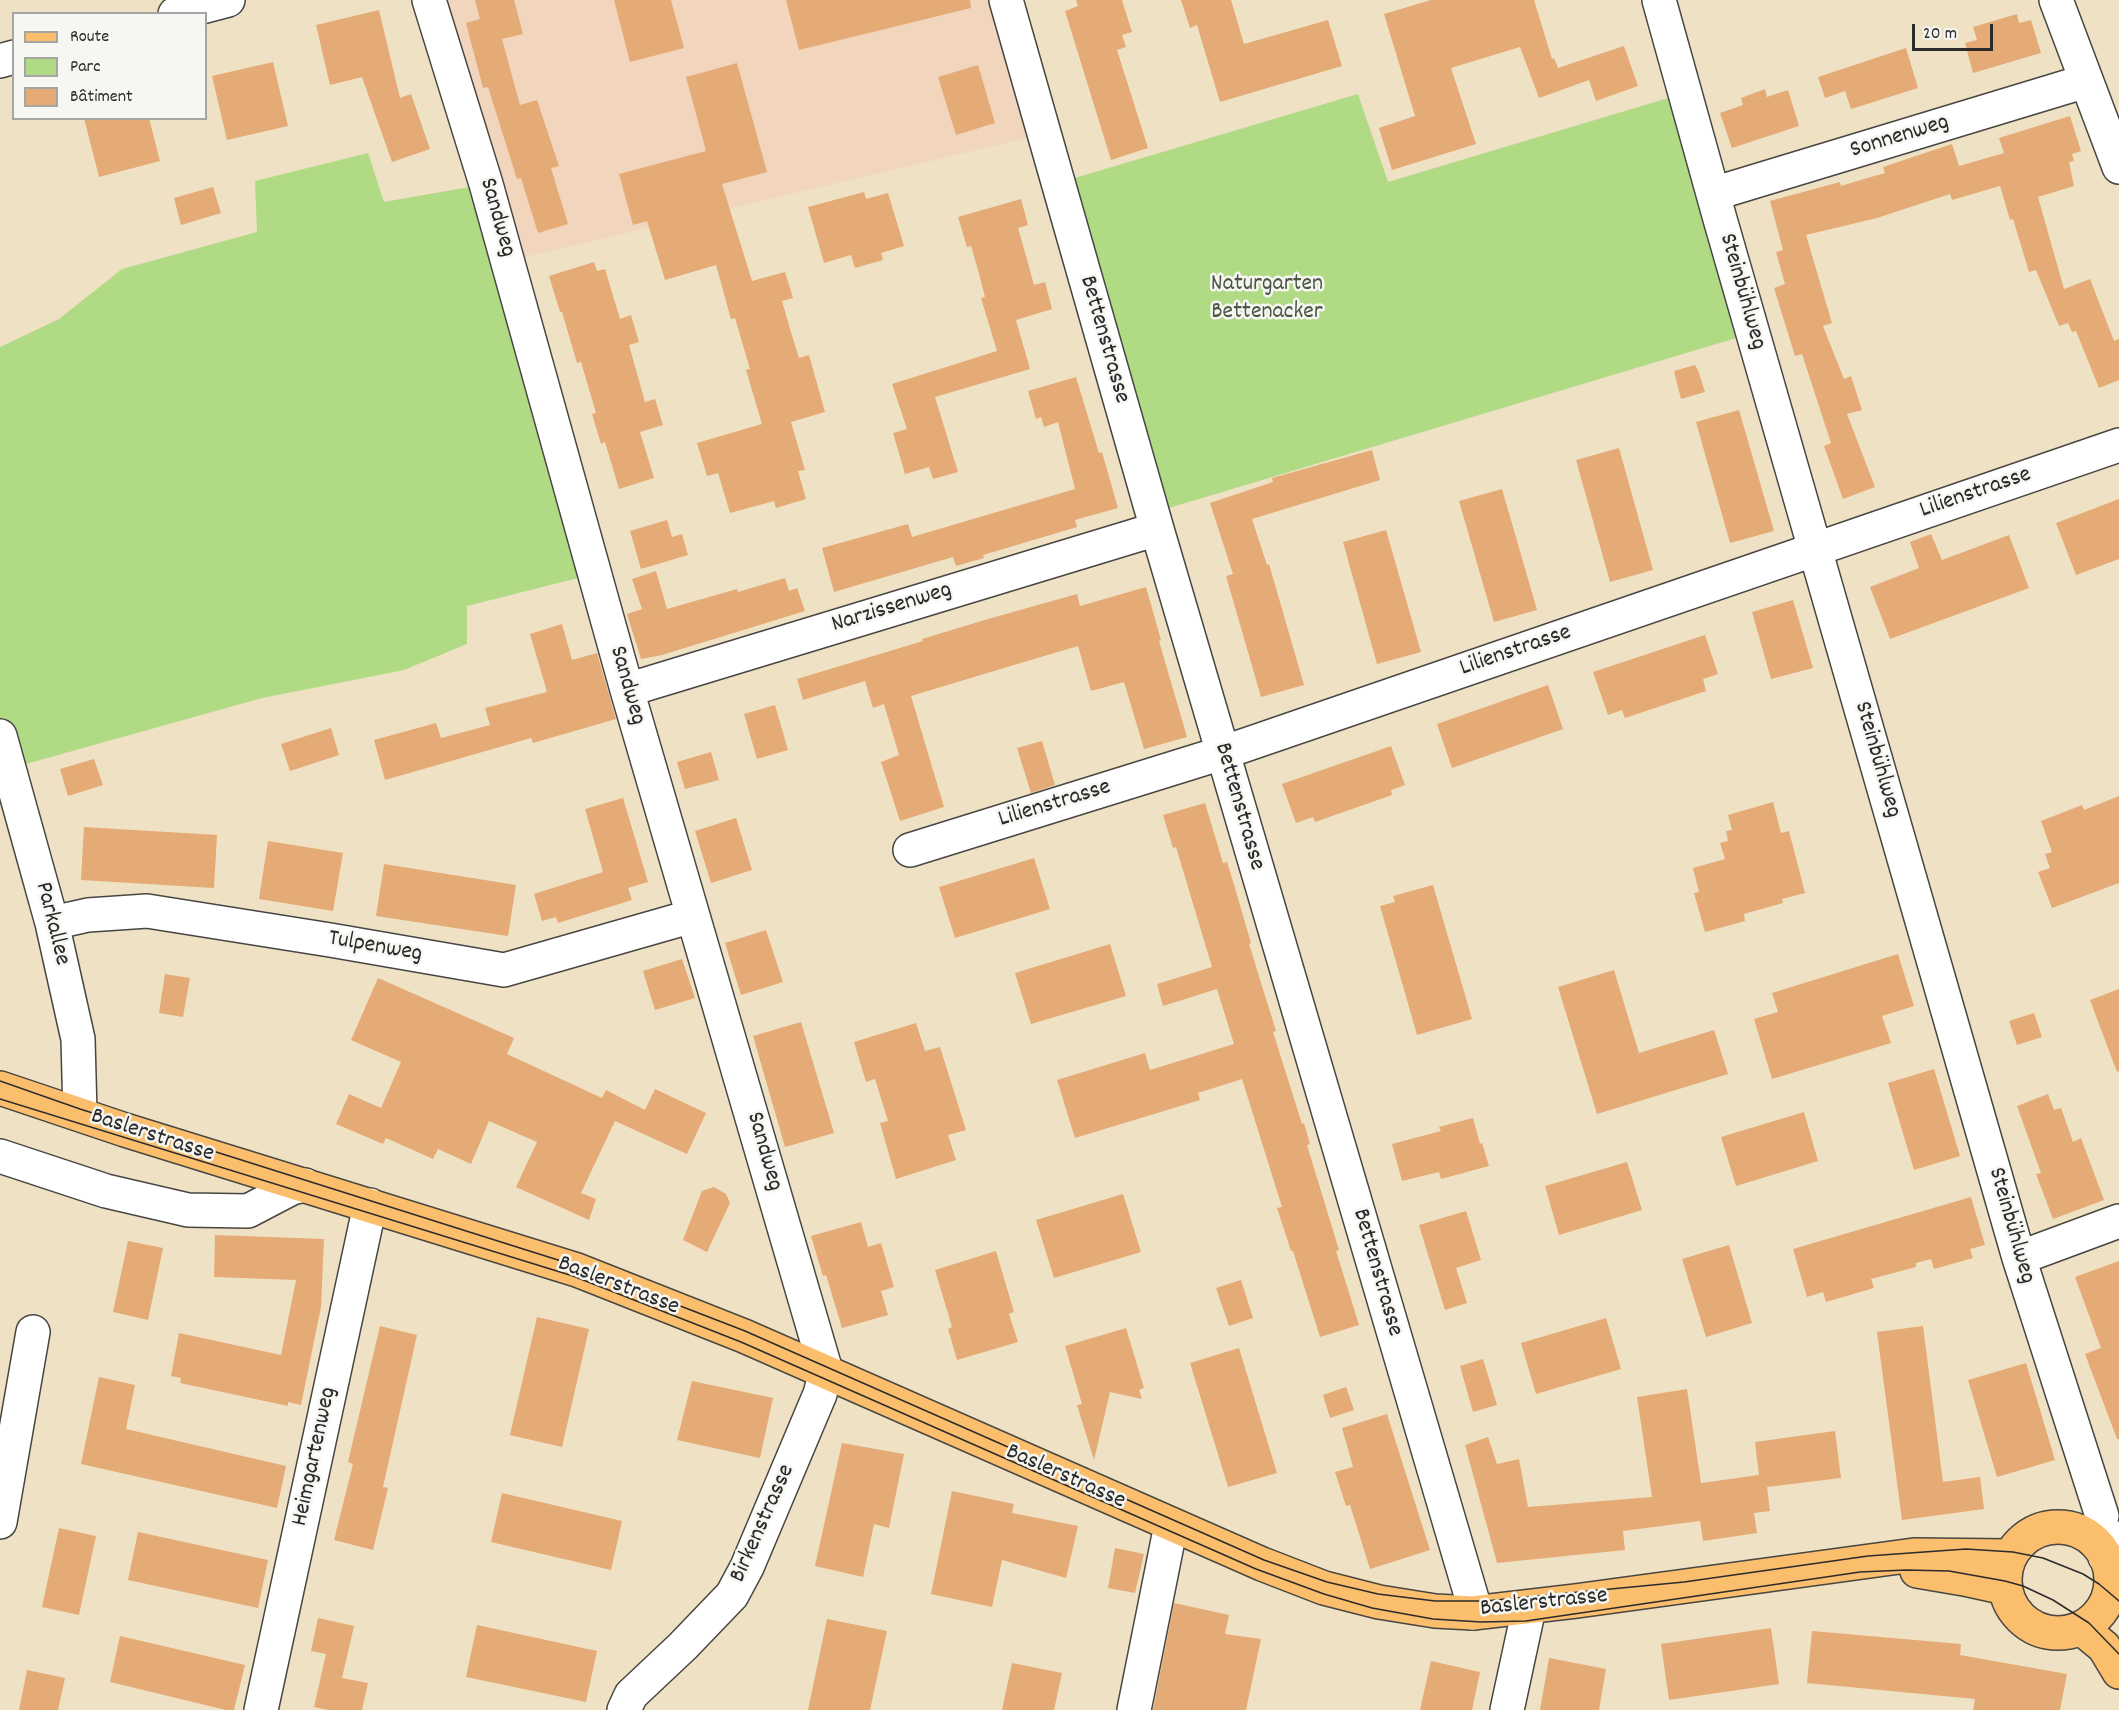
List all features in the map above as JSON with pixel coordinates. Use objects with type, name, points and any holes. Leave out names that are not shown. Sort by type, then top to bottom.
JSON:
[{"type":"main road","name":"Baslerstrasse","points":[[0,1088],[577,1270],[826,1371],[1171,1525],[1324,1588],[1379,1602],[1435,1611],[1473,1612],[1529,1608],[1914,1555],[2010,1556]]},
{"type":"main road","points":[[2049,1528],[2106,1530],[2113,1607],[2099,1613],[2081,1628],[2067,1632],[2053,1633],[2040,1630],[2017,1614],[2009,1602],[2006,1568],[2017,1545],[2031,1534],[2049,1528]]},
{"type":"main road","name":"Baslerstrasse","points":[[1853,1564],[1929,1573],[2006,1588]]},
{"type":"main road","points":[[2081,1628],[2104,1647],[2119,1672]]},
{"type":"street","points":[[183,12],[228,0]]},
{"type":"street","name":"Sandweg","points":[[429,0],[508,261],[627,690],[826,1371]]},
{"type":"street","name":"Bettenstrasse","points":[[1006,0],[1222,753],[1473,1602],[1473,1612]]},
{"type":"street","name":"Steinbühlweg","points":[[1659,0],[2019,1258],[2106,1530]]},
{"type":"street","points":[[2056,0],[2119,167]]},
{"type":"street","name":"Sonnenweg","points":[[1713,194],[2086,81]]},
{"type":"street","name":"Lilienstrasse","points":[[910,850],[1222,753],[2119,445]]},
{"type":"street","name":"Narzissenweg","points":[[627,690],[1157,529]]},
{"type":"street","name":"Parkallee","points":[[0,736],[52,923],[78,1039],[80,1114]]},
{"type":"street","name":"Tulpenweg","points":[[52,923],[88,915],[147,911],[504,970],[693,915]]},
{"type":"street","points":[[0,1156],[106,1191],[188,1210],[248,1211],[292,1188],[305,1185]]},
{"type":"street","name":"Heimgartenweg","points":[[261,1710],[370,1205]]},
{"type":"street","points":[[2019,1258],[2119,1221]]},
{"type":"street","points":[[0,1522],[33,1332]]},
{"type":"street","name":"Birkenstrasse","points":[[624,1710],[631,1695],[732,1595],[747,1567],[815,1405],[826,1371]]},
{"type":"street","points":[[1134,1710],[1171,1525]]},
{"type":"street","points":[[1507,1710],[1529,1608]]},
{"type":"shaded area","points":[[429,0],[1006,0],[1044,134],[508,261]]},
{"type":"green space","name":"Naturgarten Bettenacker","points":[[1685,93],[1753,333],[1152,513],[1058,183],[1358,94],[1388,182]]},
{"type":"green space","points":[[368,153],[384,202],[486,184],[594,574],[467,606],[467,644],[404,670],[262,698],[8,769],[0,736],[0,347],[59,319],[122,269],[257,232],[255,181]]},
{"type":"building","points":[[475,0],[514,0],[523,34],[502,39],[520,105],[537,100],[559,166],[551,168],[568,224],[538,233],[521,178],[517,179],[488,87],[483,88],[466,23],[480,19]]},
{"type":"building","points":[[614,0],[671,0],[684,48],[630,62]]},
{"type":"building","points":[[786,0],[970,0],[971,8],[799,50]]},
{"type":"building","points":[[1076,0],[1122,0],[1132,32],[1122,35],[1126,47],[1117,50],[1148,148],[1111,160],[1065,11],[1078,6]]},
{"type":"building","points":[[1181,0],[1231,0],[1244,44],[1328,20],[1342,66],[1220,102],[1197,25],[1190,28]]},
{"type":"building","points":[[1431,0],[1534,0],[1552,59],[1554,58],[1558,68],[1624,46],[1638,86],[1596,101],[1589,80],[1539,98],[1520,47],[1451,68],[1476,144],[1392,170],[1379,128],[1415,116],[1384,14]]},
{"type":"building","points":[[379,10],[400,98],[411,94],[430,149],[392,162],[362,77],[330,85],[316,25]]},
{"type":"building","points":[[2017,14],[2019,23],[2031,20],[2041,53],[1973,73],[1965,43],[1977,40],[1973,27]]},
{"type":"building","points":[[1906,48],[1918,88],[1851,109],[1845,91],[1825,98],[1818,77]]},
{"type":"building","points":[[273,62],[288,126],[227,140],[212,76]]},
{"type":"building","points":[[737,63],[767,172],[722,184],[752,281],[785,272],[793,298],[782,301],[790,329],[799,358],[809,355],[825,412],[791,422],[805,470],[798,471],[806,499],[776,508],[774,501],[730,513],[718,473],[707,476],[697,443],[762,424],[746,370],[750,369],[735,318],[731,319],[716,265],[665,280],[647,221],[633,225],[619,174],[706,151],[686,77]]},
{"type":"building","points":[[978,65],[995,123],[956,135],[938,77]]},
{"type":"building","points":[[1765,89],[1767,97],[1788,90],[1799,126],[1732,148],[1720,113],[1743,105],[1741,98]]},
{"type":"building","points":[[2070,116],[2081,151],[2072,154],[2074,161],[2069,162],[2074,186],[2038,197],[2064,289],[2090,279],[2114,341],[2119,339],[2119,380],[2099,388],[2076,331],[2072,332],[2068,323],[2059,326],[2036,270],[2029,272],[2000,186],[1952,200],[1950,194],[1877,218],[1806,235],[1832,323],[1823,326],[1844,379],[1851,376],[1862,410],[1847,414],[1875,487],[1843,499],[1824,446],[1831,443],[1802,354],[1795,356],[1774,288],[1785,284],[1776,252],[1783,250],[1770,201],[1840,182],[1841,186],[1885,173],[1883,167],[1952,144],[1959,166],[2004,153],[1999,138]]},
{"type":"building","points":[[85,120],[150,120],[160,161],[99,177]]},
{"type":"building","points":[[213,187],[221,213],[181,225],[174,198]]},
{"type":"building","points":[[864,192],[866,199],[888,193],[904,246],[881,253],[883,260],[855,268],[851,255],[824,263],[808,207]]},
{"type":"building","points":[[1021,199],[1028,225],[1018,228],[1034,285],[1045,282],[1052,309],[1016,320],[1030,369],[935,397],[958,472],[933,479],[929,467],[905,474],[893,433],[907,429],[892,384],[997,351],[981,298],[985,297],[978,270],[971,246],[967,247],[958,217]]},
{"type":"building","points":[[594,262],[597,271],[605,269],[620,319],[631,315],[639,342],[629,345],[645,402],[655,399],[663,425],[640,432],[654,478],[619,489],[605,442],[601,444],[592,414],[596,413],[581,362],[577,363],[549,276]]},
{"type":"building","points":[[1695,365],[1705,392],[1681,399],[1674,371]]},
{"type":"building","points":[[1076,377],[1099,453],[1102,452],[1118,508],[1075,520],[1077,527],[983,555],[984,558],[956,566],[953,557],[834,592],[822,548],[908,524],[912,537],[1075,489],[1058,422],[1044,427],[1041,417],[1036,419],[1028,391]]},
{"type":"building","points":[[1739,410],[1774,531],[1730,543],[1696,422]]},
{"type":"building","points":[[1619,448],[1653,570],[1610,582],[1576,460]]},
{"type":"building","points":[[1372,450],[1380,480],[1252,519],[1267,565],[1269,564],[1304,685],[1261,697],[1226,576],[1233,574],[1210,503],[1273,482],[1272,478]]},
{"type":"building","points":[[1502,489],[1537,610],[1494,622],[1459,501]]},
{"type":"building","points":[[2119,499],[2119,559],[2076,575],[2056,523]]},
{"type":"building","points":[[667,520],[672,537],[682,534],[688,555],[641,569],[630,531]]},
{"type":"building","points":[[1386,530],[1421,652],[1377,664],[1343,542]]},
{"type":"building","points":[[1931,534],[1942,560],[2009,535],[2029,588],[1890,639],[1870,587],[1919,568],[1910,542]]},
{"type":"building","points":[[656,571],[667,609],[785,578],[789,591],[797,588],[805,611],[662,655],[641,659],[627,614],[642,609],[632,579]]},
{"type":"building","points":[[1146,587],[1187,737],[1144,749],[1124,682],[1091,691],[1078,646],[911,696],[944,807],[900,821],[881,762],[899,755],[884,704],[873,708],[865,681],[803,700],[797,679],[923,641],[922,639],[1077,594],[1080,606]]},
{"type":"building","points":[[1793,600],[1813,668],[1771,679],[1752,612]]},
{"type":"building","points":[[562,624],[572,660],[597,653],[616,719],[533,743],[531,738],[385,780],[374,740],[436,723],[441,738],[490,725],[485,708],[547,692],[530,634]]},
{"type":"building","points":[[1705,635],[1718,674],[1703,679],[1706,691],[1625,718],[1622,710],[1608,715],[1593,672]]},
{"type":"building","points":[[1548,685],[1563,729],[1452,768],[1437,724]]},
{"type":"building","points":[[775,705],[788,750],[757,759],[744,714]]},
{"type":"building","points":[[331,728],[339,755],[290,771],[281,744]]},
{"type":"building","points":[[1042,741],[1055,785],[1031,793],[1017,748]]},
{"type":"building","points":[[1391,746],[1405,785],[1391,790],[1392,795],[1315,822],[1313,817],[1296,823],[1282,784]]},
{"type":"building","points":[[711,752],[719,780],[685,789],[677,762]]},
{"type":"building","points":[[94,759],[103,785],[68,796],[60,769]]},
{"type":"building","points":[[2119,796],[2119,883],[2052,908],[2038,872],[2050,868],[2045,854],[2052,852],[2041,821],[2082,805],[2084,810]]},
{"type":"building","points":[[623,798],[648,882],[628,888],[632,900],[558,923],[556,917],[542,921],[534,894],[603,872],[585,809]]},
{"type":"building","points":[[1773,802],[1781,833],[1789,831],[1805,893],[1782,899],[1783,903],[1744,914],[1745,921],[1705,932],[1694,893],[1699,892],[1693,868],[1725,859],[1720,843],[1728,841],[1726,831],[1732,830],[1728,815]]},
{"type":"building","points":[[1205,803],[1223,863],[1227,862],[1235,888],[1251,943],[1249,944],[1276,1031],[1273,1032],[1302,1124],[1304,1123],[1310,1144],[1307,1145],[1359,1325],[1320,1337],[1277,1208],[1282,1207],[1242,1079],[1198,1093],[1200,1100],[1075,1138],[1057,1080],[1145,1053],[1150,1070],[1234,1044],[1217,989],[1163,1006],[1157,984],[1212,967],[1176,847],[1173,848],[1163,815]]},
{"type":"building","points":[[736,818],[752,870],[711,883],[695,831]]},
{"type":"building","points":[[84,827],[217,835],[214,888],[81,880]]},
{"type":"building","points":[[268,841],[343,853],[333,911],[259,899]]},
{"type":"building","points":[[1034,858],[1050,909],[955,938],[939,887]]},
{"type":"building","points":[[384,864],[516,885],[508,936],[376,916]]},
{"type":"building","points":[[1433,885],[1472,1019],[1417,1035],[1380,906],[1395,902],[1393,896]]},
{"type":"building","points":[[766,930],[783,982],[741,995],[725,943]]},
{"type":"building","points":[[1110,944],[1126,996],[1031,1024],[1015,973]]},
{"type":"building","points":[[1898,954],[1914,1006],[1882,1016],[1891,1043],[1772,1079],[1754,1019],[1778,1012],[1772,993]]},
{"type":"building","points":[[682,959],[695,998],[655,1010],[643,971]]},
{"type":"building","points":[[1614,970],[1639,1053],[1714,1030],[1728,1074],[1597,1114],[1558,987]]},
{"type":"building","points":[[165,974],[190,978],[183,1017],[159,1013]]},
{"type":"building","points":[[378,978],[514,1038],[507,1054],[602,1098],[606,1090],[645,1110],[655,1089],[706,1113],[687,1154],[615,1121],[581,1193],[596,1199],[589,1220],[516,1187],[537,1142],[489,1121],[471,1164],[438,1149],[433,1159],[386,1138],[383,1144],[336,1124],[349,1094],[381,1108],[401,1062],[351,1040]]},
{"type":"building","points":[[2119,989],[2119,1071],[2117,1072],[2090,1000]]},
{"type":"building","points":[[2034,1013],[2042,1037],[2017,1045],[2009,1021]]},
{"type":"building","points":[[801,1022],[834,1133],[785,1147],[753,1036]]},
{"type":"building","points":[[916,1023],[925,1051],[940,1047],[966,1130],[948,1135],[956,1160],[896,1179],[880,1123],[888,1121],[875,1079],[866,1082],[854,1042]]},
{"type":"building","points":[[1934,1069],[1960,1156],[1914,1170],[1888,1083]]},
{"type":"building","points":[[2048,1094],[2054,1110],[2061,1108],[2073,1142],[2081,1138],[2104,1200],[2053,1219],[2036,1174],[2041,1173],[2017,1106]]},
{"type":"building","points":[[1804,1112],[1818,1161],[1736,1186],[1721,1137]]},
{"type":"building","points":[[1473,1118],[1489,1166],[1441,1179],[1439,1172],[1402,1181],[1392,1144],[1441,1131],[1439,1127]]},
{"type":"building","points":[[1627,1162],[1642,1210],[1559,1235],[1545,1186]]},
{"type":"building","points":[[714,1187],[726,1194],[730,1203],[707,1252],[683,1240],[702,1191]]},
{"type":"building","points":[[1123,1194],[1141,1252],[1054,1278],[1036,1220]]},
{"type":"building","points":[[1971,1197],[1985,1245],[1970,1249],[1973,1258],[1934,1269],[1931,1259],[1916,1263],[1916,1267],[1871,1279],[1874,1288],[1826,1302],[1823,1292],[1807,1297],[1793,1249]]},
{"type":"building","points":[[1466,1211],[1481,1260],[1456,1268],[1467,1303],[1445,1310],[1419,1225]]},
{"type":"building","points":[[861,1222],[868,1247],[881,1243],[894,1287],[881,1291],[888,1315],[842,1328],[811,1236]]},
{"type":"building","points":[[215,1235],[324,1239],[321,1307],[301,1405],[288,1402],[288,1406],[180,1383],[181,1378],[171,1376],[179,1333],[281,1355],[296,1280],[214,1277]]},
{"type":"building","points":[[128,1241],[163,1248],[148,1320],[113,1312]]},
{"type":"building","points":[[1729,1245],[1752,1323],[1706,1337],[1682,1259]]},
{"type":"building","points":[[996,1251],[1014,1312],[1009,1314],[1018,1342],[957,1360],[948,1329],[952,1327],[935,1270]]},
{"type":"building","points":[[2119,1261],[2119,1439],[2117,1439],[2085,1354],[2101,1348],[2075,1277]]},
{"type":"building","points":[[1241,1280],[1253,1318],[1229,1326],[1216,1288]]},
{"type":"building","points":[[537,1317],[589,1329],[562,1447],[510,1435]]},
{"type":"building","points":[[1606,1318],[1621,1369],[1536,1394],[1521,1343]]},
{"type":"building","points":[[380,1326],[417,1335],[383,1487],[388,1488],[373,1550],[334,1540],[353,1464],[348,1462]]},
{"type":"building","points":[[1923,1326],[1943,1482],[1980,1477],[1984,1509],[1902,1520],[1877,1332]]},
{"type":"building","points":[[1126,1328],[1144,1388],[1139,1390],[1142,1399],[1110,1392],[1094,1460],[1077,1405],[1082,1404],[1065,1346]]},
{"type":"building","points":[[1239,1348],[1277,1473],[1228,1487],[1190,1363]]},
{"type":"building","points":[[1483,1359],[1497,1405],[1473,1412],[1460,1366]]},
{"type":"building","points":[[2026,1363],[2055,1460],[1997,1477],[1968,1380]]},
{"type":"building","points":[[99,1377],[135,1385],[126,1429],[286,1466],[277,1508],[81,1464]]},
{"type":"building","points":[[692,1381],[773,1398],[760,1458],[677,1440]]},
{"type":"building","points":[[1346,1387],[1354,1410],[1330,1418],[1323,1395]]},
{"type":"building","points":[[1687,1389],[1701,1483],[1759,1475],[1755,1442],[1835,1431],[1841,1478],[1767,1487],[1770,1511],[1754,1513],[1757,1533],[1703,1541],[1700,1521],[1623,1531],[1625,1550],[1497,1563],[1465,1445],[1488,1437],[1497,1464],[1519,1459],[1528,1507],[1652,1497],[1637,1397]]},
{"type":"building","points":[[1387,1414],[1430,1550],[1370,1569],[1350,1505],[1346,1506],[1335,1472],[1353,1467],[1342,1428]]},
{"type":"building","points":[[842,1443],[904,1454],[889,1528],[874,1524],[863,1577],[815,1566]]},
{"type":"building","points":[[952,1491],[1014,1504],[1012,1513],[1078,1526],[1066,1578],[1002,1560],[992,1607],[931,1594]]},
{"type":"building","points":[[502,1493],[622,1521],[611,1570],[491,1542]]},
{"type":"building","points":[[59,1528],[96,1536],[79,1615],[42,1607]]},
{"type":"building","points":[[138,1532],[268,1560],[258,1608],[128,1580]]},
{"type":"building","points":[[1115,1548],[1144,1554],[1135,1593],[1108,1588]]},
{"type":"building","points":[[1174,1603],[1229,1615],[1225,1634],[1261,1639],[1246,1710],[1153,1710]]},
{"type":"building","points":[[318,1618],[354,1626],[342,1678],[368,1683],[362,1710],[328,1710],[314,1707],[326,1654],[311,1651]]},
{"type":"building","points":[[827,1619],[887,1631],[870,1710],[808,1710]]},
{"type":"building","points":[[477,1625],[597,1651],[586,1702],[466,1677]]},
{"type":"building","points":[[1771,1628],[1779,1684],[1669,1700],[1661,1644]]},
{"type":"building","points":[[1812,1631],[1961,1644],[1960,1655],[2067,1674],[2060,1710],[1973,1710],[1975,1699],[1807,1683]]},
{"type":"building","points":[[120,1636],[245,1665],[234,1710],[110,1682]]},
{"type":"building","points":[[1549,1658],[1606,1669],[1599,1710],[1540,1710]]},
{"type":"building","points":[[1431,1661],[1480,1672],[1472,1710],[1420,1710]]},
{"type":"building","points":[[1012,1663],[1062,1673],[1054,1710],[1002,1710]]},
{"type":"building","points":[[27,1670],[65,1678],[58,1710],[19,1710]]},
{"type":"tram line","points":[[0,1081],[80,1109],[577,1266],[745,1331],[1264,1560],[1327,1582],[1378,1594],[1435,1601],[1485,1601],[1684,1582],[1868,1556],[1966,1549],[2013,1552],[2043,1558],[2083,1574],[2119,1601]]},
{"type":"tram line","points":[[0,1099],[573,1276],[741,1342],[1256,1569],[1324,1594],[1372,1608],[1433,1619],[1481,1622],[1526,1621],[1860,1572],[1949,1571],[2023,1586],[2053,1600],[2089,1623],[2119,1654]]}]
